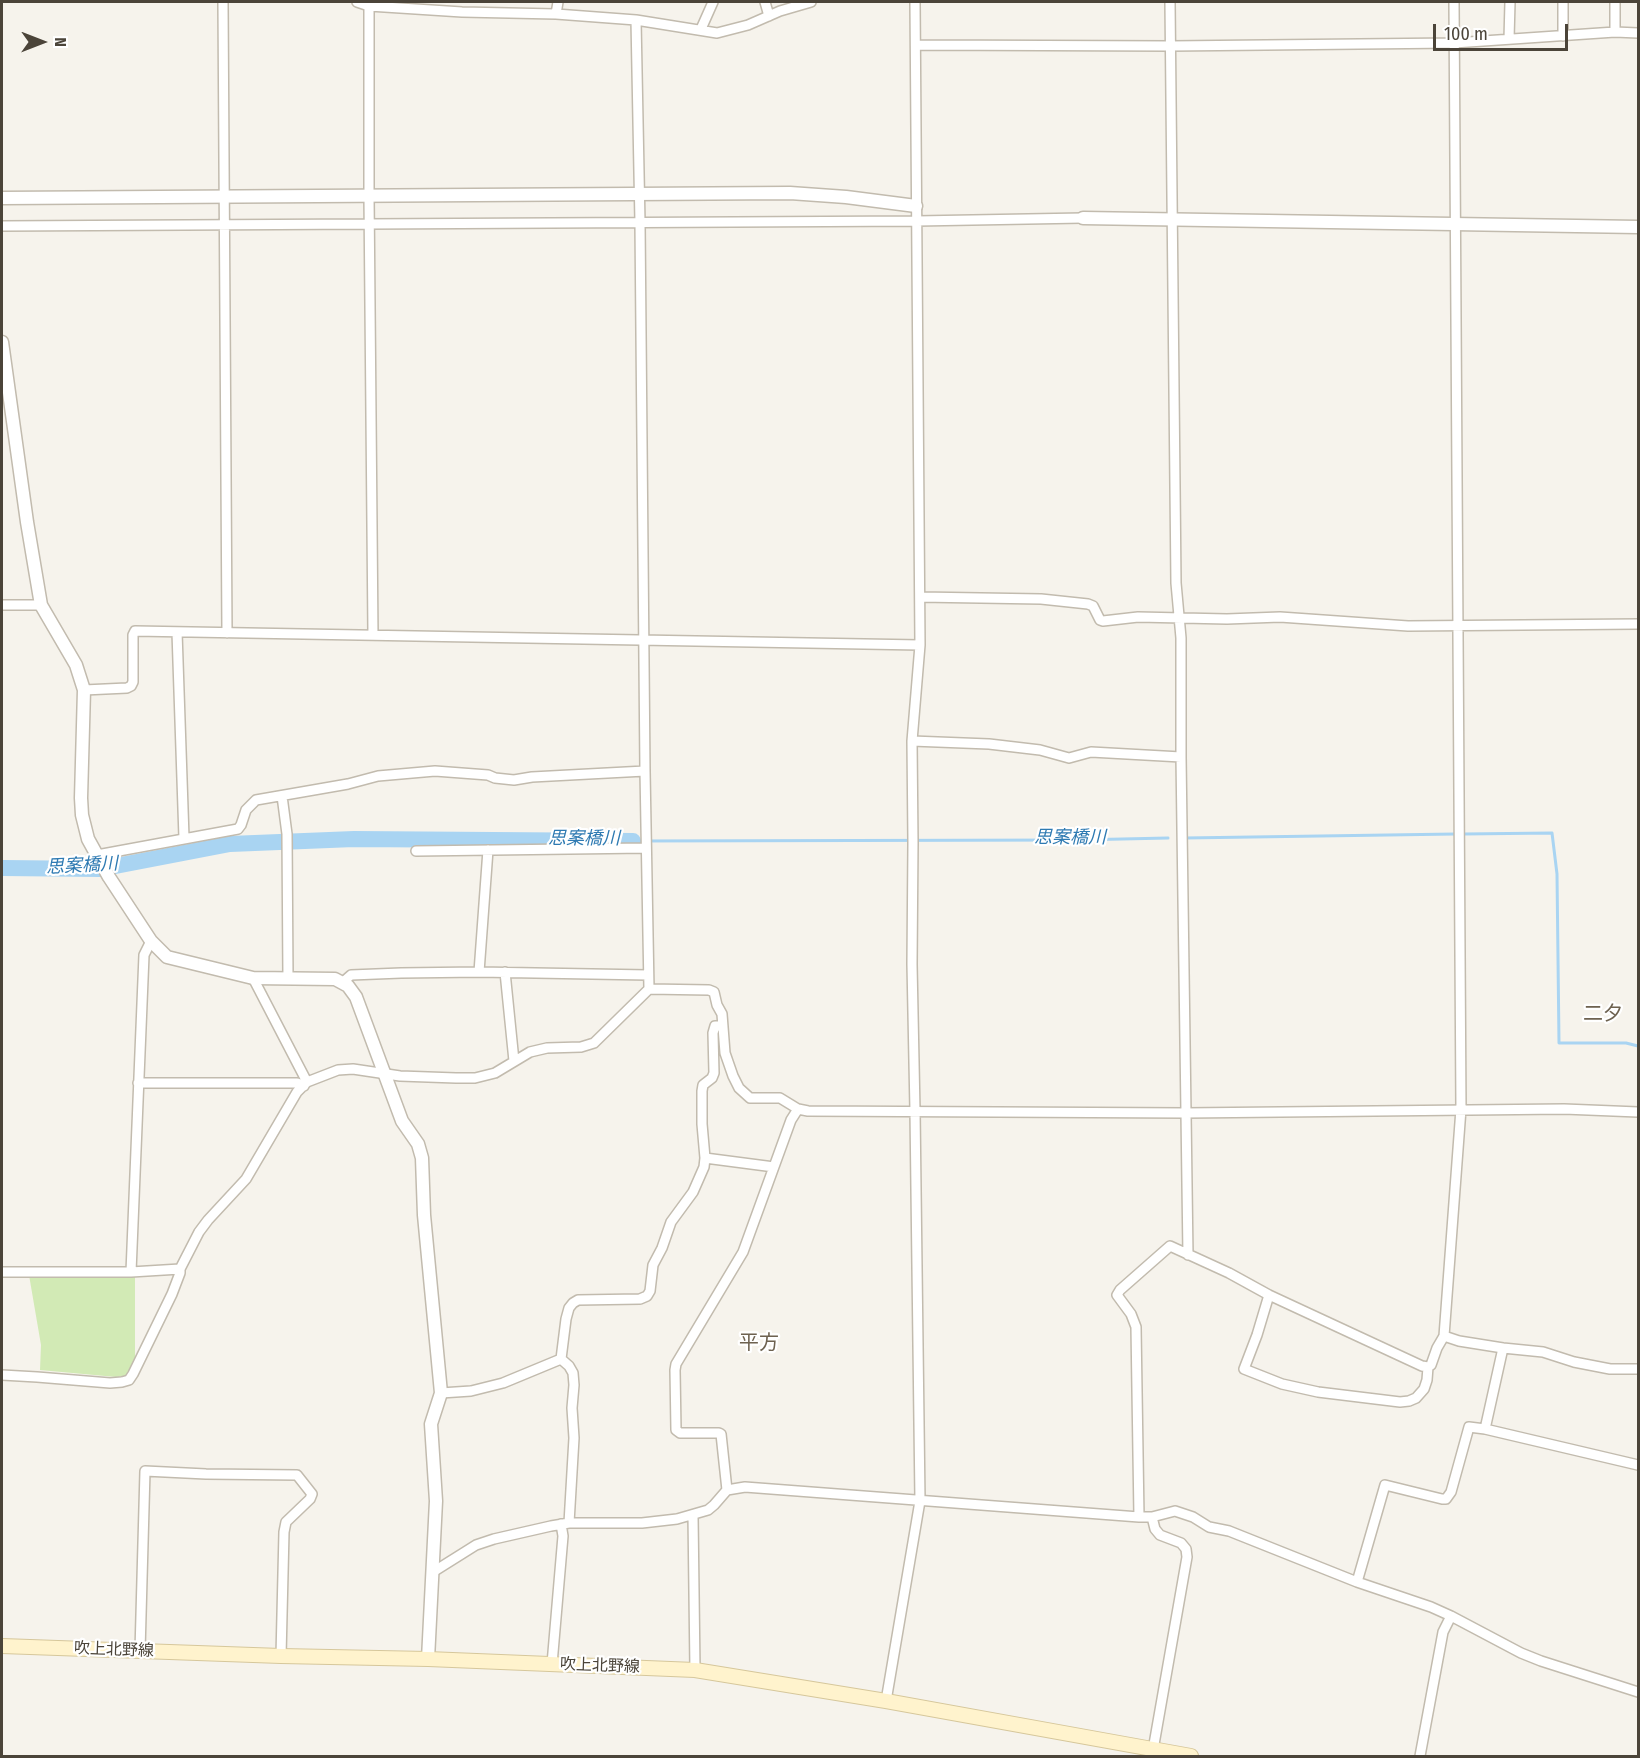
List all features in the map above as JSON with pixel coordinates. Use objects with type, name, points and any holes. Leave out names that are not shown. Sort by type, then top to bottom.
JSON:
[{"type":"main road","name":"吹上北野線","points":[[2,1646],[695,1670],[886,1701],[1191,1756]]},
{"type":"street","points":[[224,2],[227,633]]},
{"type":"street","points":[[357,2],[369,6],[462,12],[556,14],[636,20],[717,33],[727,32],[811,2]]},
{"type":"street","points":[[556,14],[558,2]]},
{"type":"street","points":[[701,29],[713,2]]},
{"type":"street","points":[[765,2],[769,16]]},
{"type":"street","points":[[886,1701],[920,1501],[912,964],[912,741],[920,645],[915,2]]},
{"type":"street","points":[[1170,2],[1176,583],[1182,638],[1181,757],[1188,1255]]},
{"type":"street","points":[[1269,1295],[1244,1369],[1282,1384],[1318,1392],[1400,1402],[1416,1398],[1424,1389],[1428,1367],[1444,1336],[1461,1109],[1454,2]]},
{"type":"street","points":[[1509,2],[1509,39]]},
{"type":"street","points":[[1563,2],[1563,36]]},
{"type":"street","points":[[1615,2],[1615,32]]},
{"type":"street","points":[[369,6],[373,635]]},
{"type":"street","points":[[636,20],[649,989]]},
{"type":"street","points":[[916,45],[1171,46],[1454,43],[1615,32],[1638,33]]},
{"type":"street","points":[[2,198],[790,193],[916,206]]},
{"type":"street","points":[[2,226],[1083,218],[1638,227]]},
{"type":"street","points":[[2,342],[41,605],[76,665],[84,690],[82,815],[88,839],[109,877],[151,940],[167,957],[253,978],[335,979],[348,986],[356,997],[402,1121],[418,1144],[422,1158],[424,1215],[441,1393],[431,1424],[436,1501],[428,1659]]},
{"type":"street","points":[[920,597],[1041,599],[1088,603],[1093,606],[1100,620],[1103,621],[1138,617],[1180,619],[1280,617],[1385,625],[1458,627],[1638,624]]},
{"type":"street","points":[[2,605],[41,605]]},
{"type":"street","points":[[84,690],[131,686],[135,631],[920,645]]},
{"type":"street","points":[[177,632],[184,838]]},
{"type":"street","points":[[912,741],[989,744],[1040,750],[1069,758],[1091,752],[1181,757]]},
{"type":"street","points":[[97,855],[238,829],[246,810],[256,800],[348,784],[378,776],[457,772],[514,780],[645,771]]},
{"type":"street","points":[[282,796],[287,834],[288,979]]},
{"type":"street","points":[[416,851],[646,847]]},
{"type":"street","points":[[479,972],[488,850]]},
{"type":"street","points":[[131,1272],[144,955],[151,940]]},
{"type":"street","points":[[342,983],[351,975],[365,974],[506,972],[648,975]]},
{"type":"street","points":[[506,972],[514,1061]]},
{"type":"street","points":[[253,978],[306,1084]]},
{"type":"street","points":[[2,1376],[110,1383],[129,1380],[172,1294],[180,1269],[199,1232],[246,1179],[297,1092],[306,1084],[338,1070],[353,1069],[400,1076],[476,1078],[495,1073],[530,1052],[547,1048],[581,1047],[594,1043],[649,989],[714,992],[722,1014],[725,1053],[739,1088],[750,1098],[780,1098],[798,1109],[808,1111],[1186,1113],[1564,1109],[1638,1112]]},
{"type":"street","points":[[561,1359],[566,1319],[573,1303],[578,1300],[640,1299],[650,1291],[653,1265],[671,1222],[693,1192],[704,1167],[702,1091],[703,1085],[712,1078],[714,1073],[713,1033],[715,1026],[723,1026]]},
{"type":"street","points":[[138,1083],[306,1084]]},
{"type":"street","points":[[727,1490],[721,1434],[680,1433],[676,1430],[675,1370],[743,1252],[791,1120],[798,1109]]},
{"type":"street","points":[[705,1158],[774,1167]]},
{"type":"street","points":[[1139,1517],[1136,1327],[1131,1314],[1118,1295],[1120,1290],[1170,1246],[1229,1273],[1269,1295],[1428,1367]]},
{"type":"street","points":[[2,1272],[131,1272],[180,1269]]},
{"type":"street","points":[[1444,1336],[1459,1341],[1544,1352],[1574,1362],[1610,1369],[1638,1370]]},
{"type":"street","points":[[1485,1429],[1503,1348]]},
{"type":"street","points":[[441,1393],[471,1391],[503,1383],[561,1359]]},
{"type":"street","points":[[552,1664],[562,1536],[574,1438],[573,1373],[561,1359]]},
{"type":"street","points":[[1357,1582],[1385,1485],[1446,1499],[1451,1492],[1468,1429],[1472,1426],[1638,1465]]},
{"type":"street","points":[[140,1651],[144,1471],[297,1475],[312,1494],[310,1499],[286,1522],[284,1532],[281,1656]]},
{"type":"street","points":[[433,1572],[476,1545],[504,1537],[565,1524],[642,1523],[677,1519],[708,1510],[727,1490],[745,1487],[1139,1517],[1152,1517],[1175,1511],[1193,1517],[1209,1527],[1228,1531],[1357,1582],[1431,1607],[1531,1657],[1638,1692]]},
{"type":"street","points":[[693,1515],[695,1670]]},
{"type":"street","points":[[1152,1517],[1155,1529],[1161,1535],[1181,1544],[1186,1549],[1187,1557],[1153,1750]]},
{"type":"street","points":[[1420,1756],[1443,1632],[1451,1616]]},
{"type":"green space","points":[[29,1275],[135,1276],[135,1362],[129,1373],[116,1377],[40,1370],[41,1345]]},
{"type":"waterway","points":[[1464,834],[1552,833],[1557,874],[1559,1043],[1626,1043],[1638,1046]]},
{"type":"waterway","name":"思案橋川","points":[[1185,838],[1455,834]]},
{"type":"waterway","name":"思案橋川","points":[[633,841],[1168,838]]},
{"type":"waterway","name":"思案橋川","points":[[2,868],[100,869],[230,844],[354,839],[633,841]]},
{"type":"district","name":"二夕","points":[[1603,1014]]},
{"type":"district","name":"平方","points":[[759,1343]]}]
